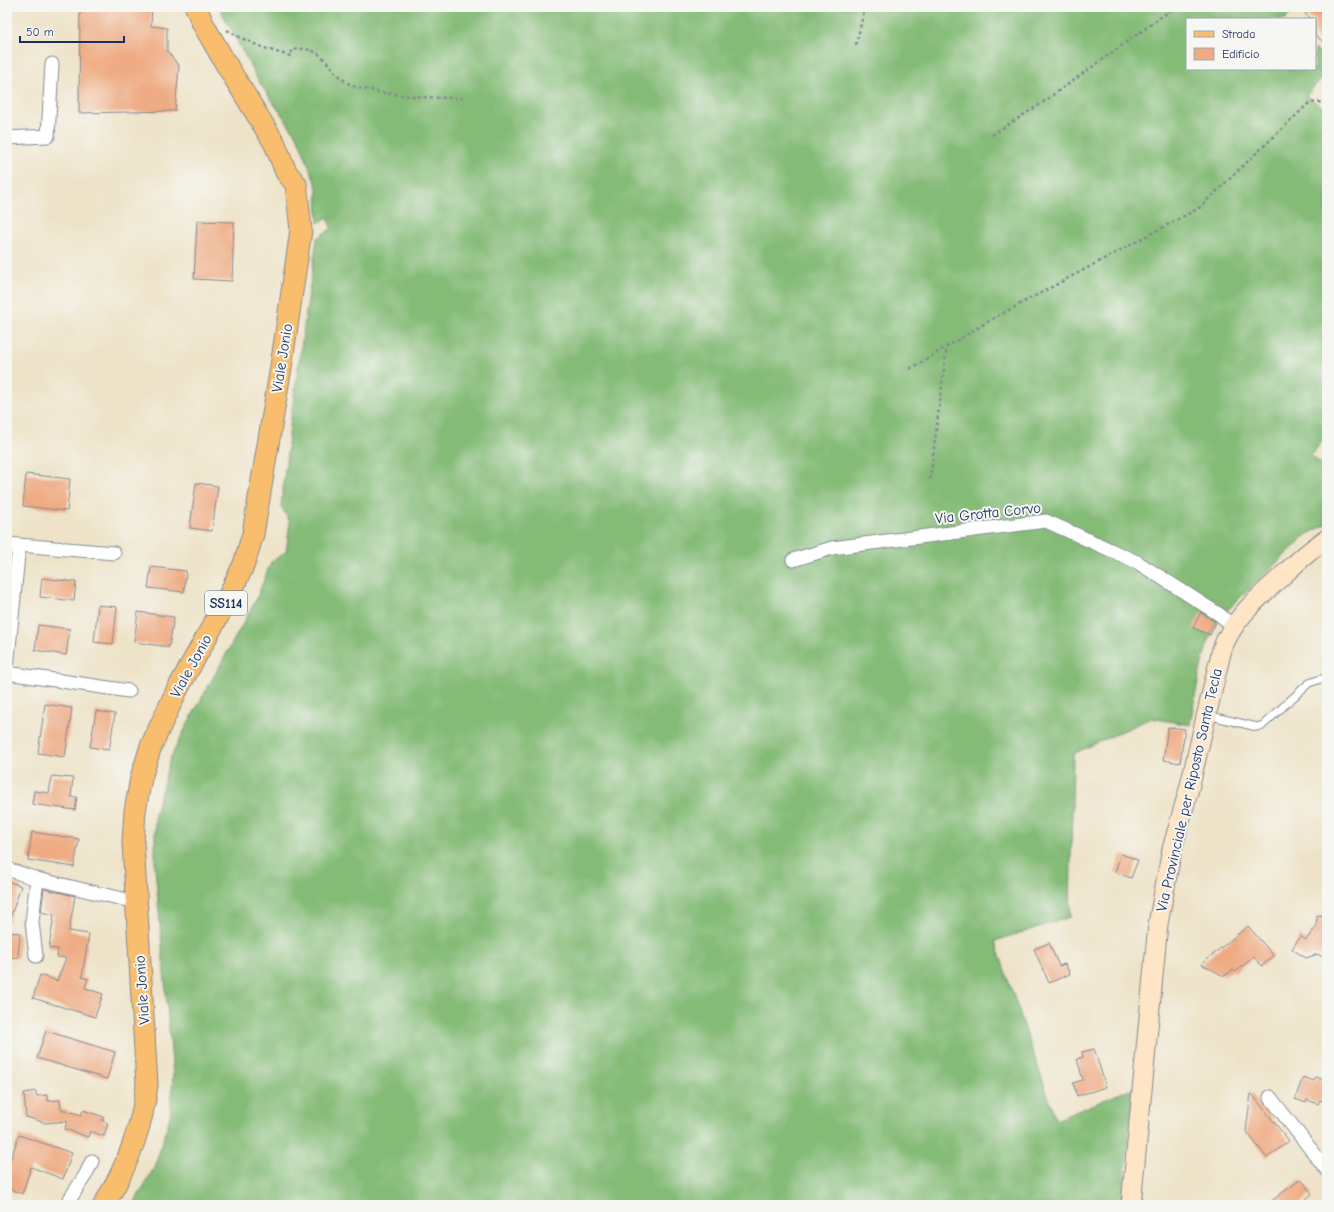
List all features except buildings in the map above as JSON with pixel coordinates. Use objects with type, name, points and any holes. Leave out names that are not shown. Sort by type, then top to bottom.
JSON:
[{"type":"main road","name":"Viale Jonio","points":[[104,1205],[128,1160],[139,1130],[147,1085],[133,842],[135,810],[141,778],[151,746],[177,690],[227,600],[244,564],[253,534],[282,367],[301,230],[296,184],[286,172],[275,144],[226,64],[203,24],[196,7]]},
{"type":"street","points":[[7,138],[48,136],[52,64]]},
{"type":"street","name":"Via Grotta Corvo","points":[[793,560],[832,548],[1046,521],[1137,562],[1220,615],[1233,626]]},
{"type":"street","name":"Via Provinciale per Riposto Santa Tecla","points":[[1131,1205],[1158,924],[1172,849],[1189,789],[1222,649],[1233,626],[1246,609],[1304,555],[1327,539]]},
{"type":"street","points":[[7,668],[13,545],[114,553]]},
{"type":"street","points":[[7,673],[129,691]]},
{"type":"street","points":[[7,869],[37,879],[136,902]]},
{"type":"street","points":[[36,956],[32,922],[37,879]]},
{"type":"street","points":[[1270,1097],[1327,1170]]},
{"type":"street","points":[[66,1205],[86,1174],[92,1161]]},
{"type":"lane","points":[[1206,715],[1257,727],[1263,725],[1310,683],[1327,677]]},
{"type":"path","points":[[856,45],[865,7]]},
{"type":"path","points":[[992,135],[1042,102],[1175,7]]},
{"type":"path","points":[[222,27],[245,40],[276,52],[291,56],[292,50],[303,48],[321,54],[328,66],[354,86],[426,98],[465,98]]},
{"type":"path","points":[[910,369],[994,318],[1173,220],[1199,208],[1309,103],[1319,102],[1327,107]]},
{"type":"path","points":[[930,479],[948,345]]},
{"type":"green space","points":[[219,7],[1297,7],[1287,18],[1186,18],[1186,70],[1316,70],[1316,50],[1327,58],[1327,72],[1306,96],[1327,110],[1327,434],[1311,456],[1327,468],[1327,524],[1306,535],[1218,619],[1207,645],[1197,684],[1190,725],[1151,718],[1073,754],[1070,917],[995,941],[1056,1120],[1130,1089],[1133,1093],[1122,1205],[133,1205],[155,1166],[170,1117],[173,1075],[155,867],[155,814],[170,759],[187,725],[256,600],[271,562],[286,552],[290,522],[281,506],[292,409],[317,238],[331,229],[328,217],[318,223],[317,187],[298,138],[259,82]]}]
